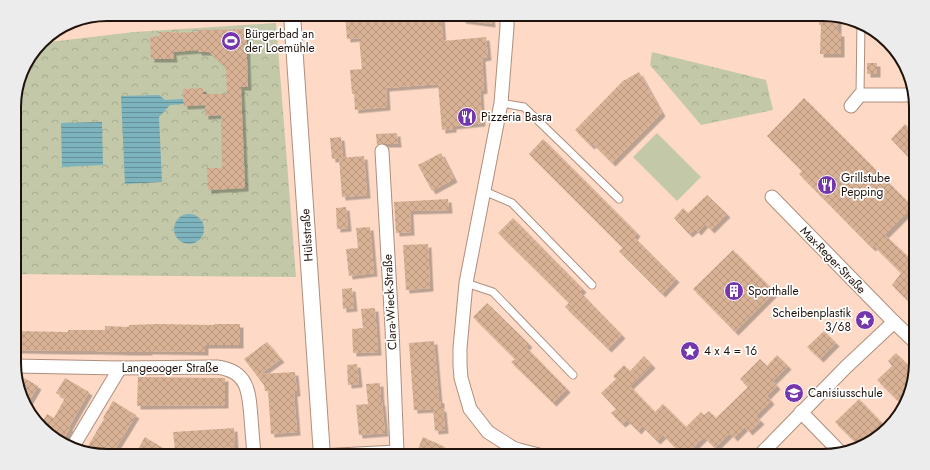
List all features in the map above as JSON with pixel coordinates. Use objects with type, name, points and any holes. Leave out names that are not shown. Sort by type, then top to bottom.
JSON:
[{"type":"street","name":"Hülsstraße","points":[[292,21],[321,449]]},
{"type":"street","points":[[506,449],[488,432],[470,409],[461,378],[460,348],[466,283],[501,103],[507,21]]},
{"type":"street","points":[[852,106],[860,95],[908,95]]},
{"type":"street","name":"Clara-Wieck-Straße","points":[[382,151],[397,449]]},
{"type":"street","name":"Max-Reger-Straße","points":[[772,197],[909,336]]},
{"type":"street","points":[[766,449],[846,367],[894,322]]},
{"type":"street","name":"Langeooger Straße","points":[[21,366],[120,368],[216,367],[227,369],[239,375],[246,385],[250,397],[254,449]]},
{"type":"street","points":[[75,443],[120,368]]},
{"type":"street","points":[[801,412],[836,448]]},
{"type":"lane","points":[[860,95],[861,30]]},
{"type":"lane","points":[[501,103],[524,107],[619,199]]},
{"type":"lane","points":[[484,191],[512,203],[592,285]]},
{"type":"lane","points":[[466,283],[493,292],[573,376]]},
{"type":"green space","points":[[276,23],[296,277],[21,274],[21,101],[24,84],[32,64],[50,42],[134,32]]},
{"type":"green space","points":[[652,52],[766,80],[773,110],[701,125],[650,65]]},
{"type":"green space","points":[[657,133],[701,177],[677,201],[633,157]]},
{"type":"water","points":[[159,95],[165,100],[183,99],[184,104],[170,105],[159,117],[162,182],[125,184],[121,96]]},
{"type":"water","points":[[102,122],[103,165],[62,167],[61,123]]},
{"type":"water","points":[[189,214],[199,219],[204,229],[199,239],[189,244],[179,239],[174,229],[179,219]]},
{"type":"building","points":[[346,21],[442,21],[443,41],[486,37],[488,57],[482,58],[484,90],[480,91],[482,123],[453,126],[453,129],[442,130],[438,84],[386,88],[387,107],[355,110],[350,70],[362,69],[359,38],[347,39]]},
{"type":"building","points":[[470,21],[492,21],[492,24]]},
{"type":"building","points":[[819,21],[838,23],[838,33],[841,33],[841,54],[820,54],[821,25],[819,25]]},
{"type":"building","points":[[246,29],[248,87],[241,87],[245,188],[208,190],[207,168],[222,168],[221,115],[205,116],[205,105],[184,106],[183,89],[203,88],[203,94],[227,94],[226,68],[209,52],[198,52],[198,50],[173,52],[174,59],[151,59],[150,37],[160,36],[159,32],[173,33],[197,32],[197,30]]},
{"type":"building","points":[[867,63],[877,63],[877,74],[867,74]]},
{"type":"building","points":[[639,72],[662,113],[612,163],[593,144],[591,146],[575,130],[623,81]]},
{"type":"building","points":[[804,98],[909,203],[909,211],[885,235],[909,257],[909,298],[907,300],[892,285],[901,273],[874,246],[872,248],[799,174],[802,171],[767,136]]},
{"type":"building","points":[[905,124],[909,128],[909,158],[891,139]]},
{"type":"building","points":[[397,133],[398,144],[382,143],[377,145],[376,134]]},
{"type":"building","points":[[341,137],[343,158],[332,159],[330,138]]},
{"type":"building","points":[[543,139],[637,233],[634,237],[676,279],[662,294],[619,251],[623,248],[529,154]]},
{"type":"building","points":[[441,153],[454,179],[432,191],[418,165]]},
{"type":"building","points":[[364,156],[367,195],[342,197],[339,158]]},
{"type":"building","points":[[707,195],[727,214],[711,230],[705,224],[698,232],[695,229],[689,234],[674,218],[683,208],[688,213]]},
{"type":"building","points":[[448,199],[449,210],[410,211],[411,232],[396,233],[394,202]]},
{"type":"building","points":[[346,207],[348,228],[337,229],[336,208]]},
{"type":"building","points":[[513,218],[583,289],[580,292],[622,335],[608,349],[565,307],[569,303],[498,233]]},
{"type":"building","points":[[370,227],[374,273],[349,276],[346,249],[358,248],[356,228]]},
{"type":"building","points":[[428,244],[430,288],[406,290],[403,245]]},
{"type":"building","name":"Sporthalle","points":[[733,250],[775,292],[735,332],[693,289]]},
{"type":"building","points":[[352,288],[354,308],[343,309],[342,289]]},
{"type":"building","points":[[487,303],[529,344],[526,347],[567,389],[553,403],[511,362],[515,359],[473,317]]},
{"type":"building","points":[[375,308],[378,352],[353,353],[352,329],[363,328],[361,309]]},
{"type":"building","points":[[240,324],[240,345],[205,345],[205,352],[21,350],[21,331],[68,332],[68,330],[105,330],[105,326],[129,327],[129,325]]},
{"type":"building","points":[[824,331],[836,343],[820,359],[807,347]]},
{"type":"building","points":[[434,341],[439,400],[441,400],[441,409],[443,408],[445,430],[435,431],[433,409],[414,410],[409,343]]},
{"type":"building","points":[[267,342],[281,359],[260,374],[295,372],[297,393],[294,393],[297,432],[271,434],[268,391],[265,391],[264,385],[244,359]]},
{"type":"building","points":[[896,353],[909,366],[907,380],[899,402],[877,380],[892,366],[888,361]]},
{"type":"building","points":[[777,355],[788,366],[773,381],[777,386],[767,396],[771,401],[756,416],[761,421],[749,432],[745,427],[734,438],[730,433],[715,448],[704,437],[692,449],[676,449],[663,435],[657,441],[642,426],[638,431],[627,420],[622,424],[611,413],[616,409],[601,393],[616,379],[613,376],[624,365],[630,371],[644,356],[652,365],[630,386],[655,412],[663,404],[686,427],[701,412],[704,415],[709,411],[716,418],[748,387],[740,379],[760,359],[767,366]]},
{"type":"building","points":[[357,364],[359,384],[348,385],[347,365]]},
{"type":"building","points":[[22,377],[38,386],[30,400]]},
{"type":"building","points":[[138,377],[225,378],[225,405],[137,406]]},
{"type":"building","points":[[65,378],[89,392],[64,438],[50,428],[43,421],[47,414],[54,418],[65,398],[56,393]]},
{"type":"building","points":[[380,383],[385,433],[359,435],[356,405],[368,404],[366,384]]},
{"type":"building","points":[[859,399],[884,424],[871,435],[855,442],[835,422]]},
{"type":"building","points":[[113,401],[136,415],[115,449],[88,447],[104,419],[103,418]]},
{"type":"building","points":[[234,428],[235,447],[175,449],[173,432]]},
{"type":"building","points":[[145,437],[165,449],[138,449]]},
{"type":"building","points":[[423,437],[445,447],[444,449],[418,449]]},
{"type":"place","name":"Bürgerbad an der Loemühle","points":[[231,41]]},
{"type":"place","name":"Pizzeria Basra","points":[[467,117]]},
{"type":"place","name":"Grillstube Pepping","points":[[827,185]]},
{"type":"place","name":"Sporthalle","points":[[734,291]]},
{"type":"place","name":"Scheibenplastik 3/68","points":[[865,320]]},
{"type":"place","name":"4 x 4 = 16","points":[[690,351]]},
{"type":"place","name":"Canisiusschule","points":[[794,393]]}]
